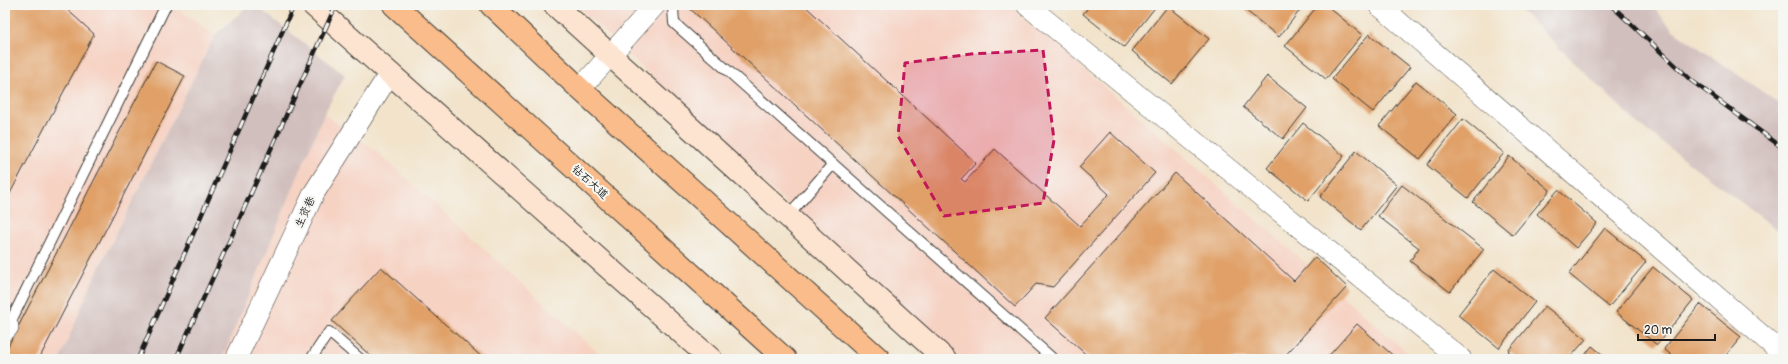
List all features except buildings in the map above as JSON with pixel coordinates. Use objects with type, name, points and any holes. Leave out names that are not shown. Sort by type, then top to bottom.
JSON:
[{"type":"highway","name":"钻石大道","points":[[394,5],[785,359]]},
{"type":"highway","points":[[491,5],[580,89],[879,359]]},
{"type":"street","points":[[313,5],[711,359]]},
{"type":"street","points":[[555,5],[945,359]]},
{"type":"street","points":[[1027,5],[1461,359]]},
{"type":"street","points":[[1379,5],[1783,354]]},
{"type":"street","points":[[580,89],[610,54],[664,6]]},
{"type":"street","name":"生资巷","points":[[236,359],[314,193],[390,73]]},
{"type":"lane","points":[[6,327],[166,5]]},
{"type":"lane","points":[[664,6],[674,23],[1053,359]]},
{"type":"lane","points":[[788,216],[833,164]]},
{"type":"lane","points":[[311,359],[329,332],[360,359]]},
{"type":"highlighted area","points":[[1043,50],[1054,140],[1043,203],[944,216],[898,136],[905,63],[971,54]]},
{"type":"shaded area","points":[[5,5],[172,5],[215,35],[92,281],[60,359],[5,359]]},
{"type":"shaded area","points":[[249,5],[255,5],[345,75],[324,114],[222,359],[60,359],[92,282],[215,35]]},
{"type":"shaded area","points":[[576,5],[1011,5],[1415,359],[950,359]]},
{"type":"shaded area","points":[[1515,5],[1652,5],[1673,30],[1783,106],[1783,234],[1638,124]]},
{"type":"shaded area","points":[[324,114],[376,151],[605,359],[222,359]]},
{"type":"railway","points":[[138,359],[294,5]]},
{"type":"railway","points":[[176,359],[336,5]]},
{"type":"railway","points":[[1611,5],[1692,81],[1783,148]]}]
